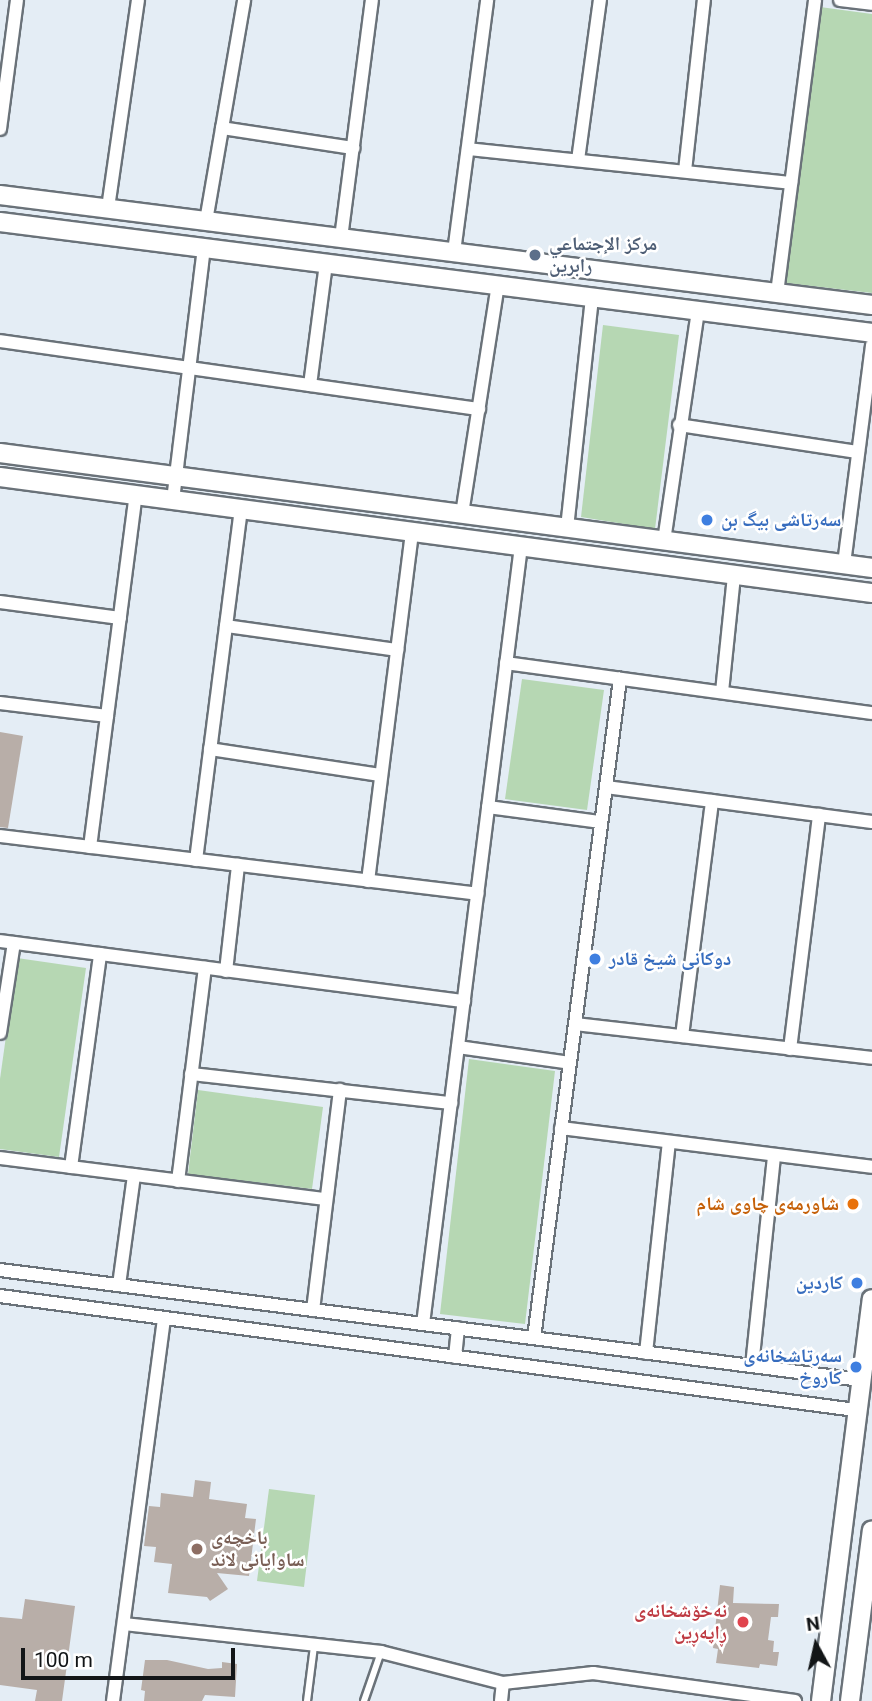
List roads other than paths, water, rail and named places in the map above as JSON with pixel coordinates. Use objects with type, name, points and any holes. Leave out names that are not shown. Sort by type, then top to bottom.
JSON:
[{"type":"street","points":[[0,129],[4,76],[17,0]]},
{"type":"street","points":[[108,208],[138,0]]},
{"type":"street","points":[[206,221],[244,0]]},
{"type":"street","points":[[341,238],[372,0]]},
{"type":"street","points":[[454,252],[487,0]]},
{"type":"street","points":[[578,160],[600,0]]},
{"type":"street","points":[[685,171],[704,0]]},
{"type":"street","points":[[777,293],[815,0]]},
{"type":"street","points":[[840,0],[872,4]]},
{"type":"street","points":[[222,128],[353,148]]},
{"type":"street","points":[[468,149],[791,183]]},
{"type":"street","points":[[0,195],[872,305]]},
{"type":"street","points":[[24,225],[27,198]]},
{"type":"street","points":[[0,222],[872,333]]},
{"type":"street","points":[[392,272],[396,245]]},
{"type":"street","points":[[173,500],[204,248]]},
{"type":"street","points":[[310,385],[326,263]]},
{"type":"street","points":[[462,514],[498,285]]},
{"type":"street","points":[[566,528],[592,297]]},
{"type":"street","points":[[664,541],[679,425],[698,311]]},
{"type":"street","points":[[0,341],[479,409]]},
{"type":"street","points":[[844,564],[872,345]]},
{"type":"street","points":[[679,425],[858,452]]},
{"type":"street","points":[[0,453],[872,568]]},
{"type":"street","points":[[0,477],[872,593]]},
{"type":"street","points":[[90,847],[136,495]]},
{"type":"street","points":[[195,860],[241,509]]},
{"type":"street","points":[[368,881],[379,775],[412,532]]},
{"type":"street","points":[[423,1324],[521,546]]},
{"type":"street","points":[[722,692],[734,575]]},
{"type":"street","points":[[0,602],[120,618]]},
{"type":"street","points":[[226,626],[397,650]]},
{"type":"street","points":[[506,663],[872,712]]},
{"type":"street","points":[[534,1338],[620,678]]},
{"type":"street","points":[[0,702],[107,716]]},
{"type":"street","points":[[210,749],[379,775]]},
{"type":"street","points":[[606,788],[872,822]]},
{"type":"street","points":[[682,1036],[712,801]]},
{"type":"street","points":[[488,807],[601,822]]},
{"type":"street","points":[[790,1049],[819,815]]},
{"type":"street","points":[[0,836],[477,894]]},
{"type":"street","points":[[226,971],[238,865]]},
{"type":"street","points":[[0,941],[464,1001]]},
{"type":"street","points":[[0,1033],[14,943]]},
{"type":"street","points":[[71,1167],[100,954]]},
{"type":"street","points":[[178,1181],[205,968]]},
{"type":"street","points":[[575,1024],[872,1058]]},
{"type":"street","points":[[458,1046],[570,1063]]},
{"type":"street","points":[[191,1074],[451,1103]]},
{"type":"street","points":[[313,1310],[340,1090]]},
{"type":"street","points":[[561,1128],[872,1167]]},
{"type":"street","points":[[646,1353],[669,1142]]},
{"type":"street","points":[[752,1366],[774,1155]]},
{"type":"street","points":[[0,1158],[325,1199]]},
{"type":"street","points":[[120,1285],[134,1175]]},
{"type":"street","points":[[0,1270],[861,1380]]},
{"type":"street","points":[[0,1296],[856,1410]]},
{"type":"street","points":[[821,1701],[872,1298]]},
{"type":"street","points":[[113,1701],[164,1318]]},
{"type":"street","points":[[455,1357],[458,1328]]},
{"type":"street","points":[[850,1701],[872,1532]]},
{"type":"street","points":[[124,1624],[381,1651],[503,1683],[593,1673],[795,1701]]},
{"type":"street","points":[[501,1701],[503,1683]]},
{"type":"lane","points":[[307,1701],[314,1646]]},
{"type":"lane","points":[[364,1701],[381,1651]]},
{"type":"place","name":"مركز الإجتماعي رابرين","points":[[535,255]]},
{"type":"place","name":"سەرتاشی بیگ بن","points":[[707,520]]},
{"type":"place","name":"دوکانی شیخ قادر","points":[[595,959]]},
{"type":"place","name":"شاورمەی چاوی شام","points":[[853,1204]]},
{"type":"place","name":"كاردين","points":[[857,1283]]},
{"type":"place","name":"سەرتاشخانەی کاروخ","points":[[856,1367]]},
{"type":"place","name":"باخچەی ساوایانی لاند","points":[[197,1549]]},
{"type":"place","name":"نەخۆشخانەی ڕاپەڕین","points":[[743,1622]]}]
